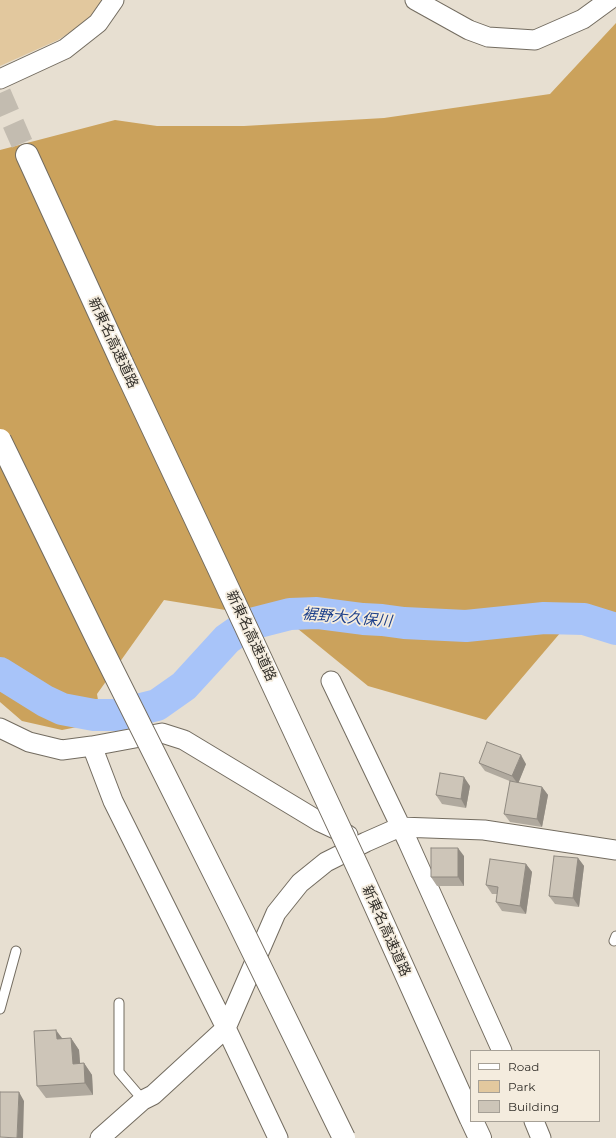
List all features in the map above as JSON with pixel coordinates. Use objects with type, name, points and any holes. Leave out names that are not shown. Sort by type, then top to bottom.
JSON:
[{"type":"highway","name":"新東名高速道路","points":[[27,155],[122,363],[356,865],[470,1118]]},
{"type":"highway","points":[[0,440],[101,648],[236,917],[344,1138]]},
{"type":"highway","name":"新東名高速道路","points":[[472,1122],[480,1138]]},
{"type":"street","points":[[0,79],[65,49],[98,23],[114,0]]},
{"type":"street","points":[[415,0],[469,30],[488,37],[535,40],[583,19],[609,0]]},
{"type":"street","points":[[331,681],[408,842],[502,1050]]},
{"type":"street","points":[[0,728],[29,742],[62,750],[162,733],[184,740],[320,822],[366,842]]},
{"type":"street","points":[[92,746],[113,801],[226,1028],[278,1138]]},
{"type":"street","points":[[100,1138],[143,1100],[153,1095],[226,1028],[276,913],[300,883],[326,862],[400,827],[484,830],[616,850]]},
{"type":"street","points":[[534,1122],[541,1138]]},
{"type":"lane","points":[[0,1008],[16,951]]},
{"type":"lane","points":[[119,1003],[119,1072],[143,1100]]},
{"type":"green space","points":[[0,0],[102,0],[88,21],[58,40],[0,66]]},
{"type":"shaded area","points":[[616,23],[616,632],[561,632],[486,720],[368,686],[287,620],[164,600],[97,694],[98,700],[108,721],[62,730],[22,721],[0,702],[0,150],[115,120],[157,126],[244,126],[384,118],[550,94]]},
{"type":"building","points":[[487,742],[521,755],[512,776],[479,763]]},
{"type":"building","points":[[440,773],[464,777],[461,799],[436,795]]},
{"type":"building","points":[[510,781],[542,787],[537,819],[504,814]]},
{"type":"building","points":[[431,848],[458,848],[458,877],[431,877]]},
{"type":"building","points":[[554,856],[578,858],[573,898],[549,896]]},
{"type":"building","points":[[490,859],[526,864],[520,906],[496,902],[498,887],[486,885]]},
{"type":"building","points":[[56,1030],[57,1039],[71,1038],[73,1064],[84,1063],[85,1083],[37,1086],[34,1031]]},
{"type":"building","points":[[0,1092],[19,1092],[17,1138],[0,1137]]},
{"type":"waterway","name":"裾野大久保川","points":[[0,673],[45,701],[62,709],[94,715],[117,715],[157,705],[184,686],[227,639],[247,625],[290,614],[317,613],[404,623],[466,626],[544,618],[584,619],[616,629]]},
{"type":"tunnel","points":[[0,93],[27,155]]}]
